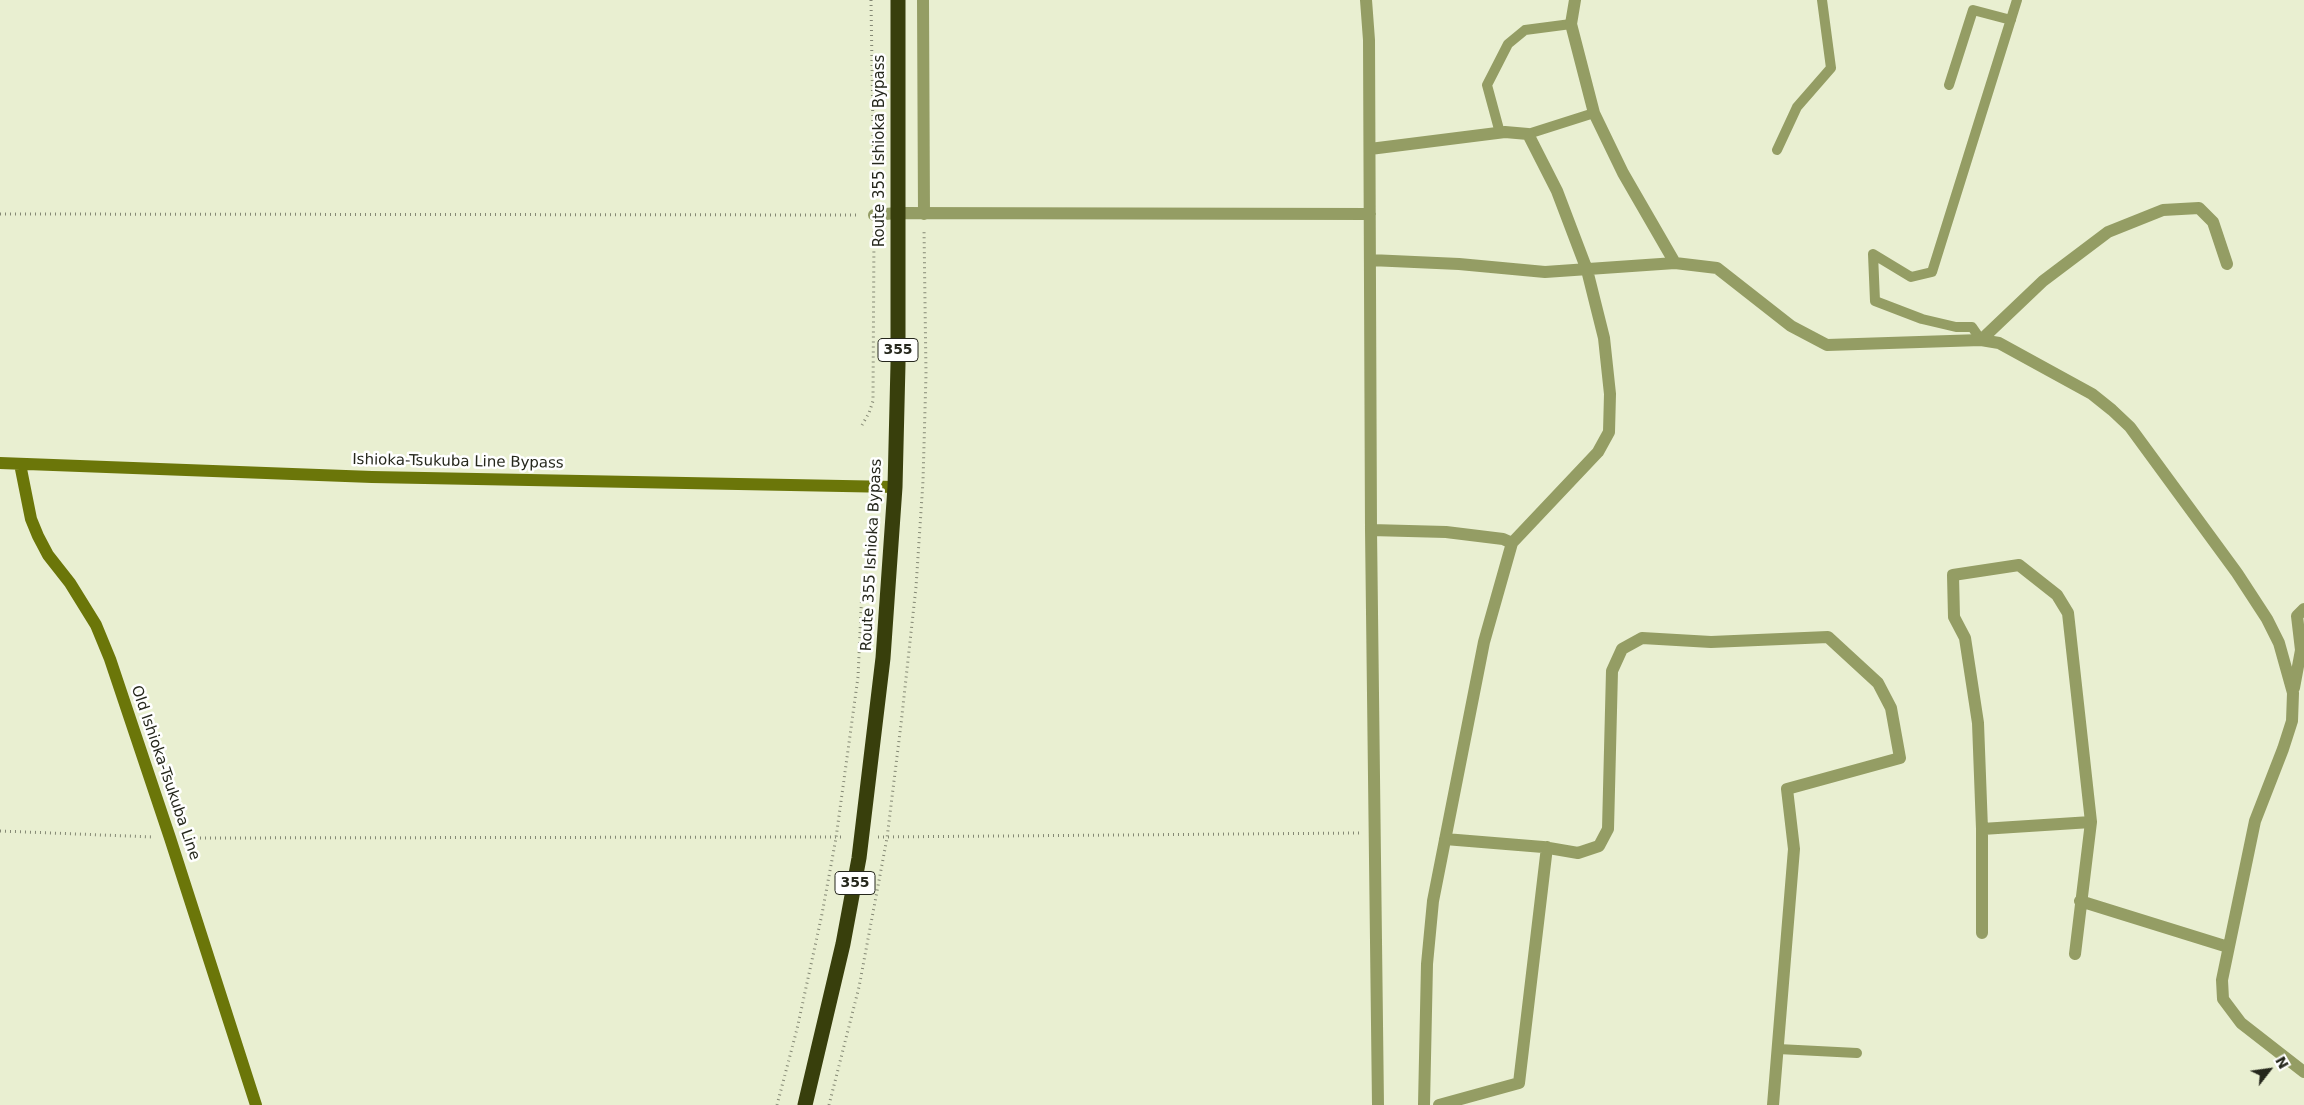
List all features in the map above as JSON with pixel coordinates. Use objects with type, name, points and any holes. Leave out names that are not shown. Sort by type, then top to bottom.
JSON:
[{"type":"highway","name":"Route 355 Ishioka Bypass","points":[[805,1105],[843,944],[862,836],[884,658],[895,488],[898,0]]},
{"type":"main road","name":"Ishioka-Tsukuba Line Bypass","points":[[0,463],[372,477],[895,488]]},
{"type":"main road","name":"Old Ishioka-Tsukuba Line","points":[[20,464],[31,520],[38,536],[48,555],[70,582],[103,642],[170,838],[256,1105]]},
{"type":"street","points":[[922,0],[924,214]]},
{"type":"street","points":[[1366,0],[1369,40],[1371,530],[1378,1105]]},
{"type":"street","points":[[1575,0],[1571,24],[1594,113],[1623,172],[1675,263]]},
{"type":"street","points":[[1370,150],[1500,133],[1528,134],[1558,191],[1586,270],[1604,338],[1610,394],[1609,432],[1598,452],[1512,544],[1484,642],[1433,901],[1427,964],[1424,1105]]},
{"type":"street","points":[[1981,340],[2044,281],[2108,232],[2163,210],[2199,208],[2213,222],[2227,264]]},
{"type":"street","points":[[874,215],[897,213],[1370,214]]},
{"type":"street","points":[[1370,260],[1459,264],[1545,272],[1675,263],[1717,268],[1791,326],[1827,346],[1981,340],[1999,342],[2092,394],[2130,427],[2237,573],[2267,619],[2279,643],[2293,693]]},
{"type":"street","points":[[1371,530],[1446,532],[1503,539],[1512,544]]},
{"type":"street","points":[[1982,934],[1982,829],[1978,723],[1965,638],[1954,616],[1953,574],[2019,565],[2057,595],[2068,613],[2091,822],[2080,900],[2075,954]]},
{"type":"street","points":[[2304,609],[2297,616],[2301,650],[2293,693],[2292,720],[2284,749],[2255,821],[2222,980],[2223,999],[2241,1023],[2304,1072]]},
{"type":"street","points":[[1445,839],[1547,847],[1578,853],[1599,846],[1608,829],[1612,671],[1622,649],[1642,638],[1711,642],[1828,637],[1878,683],[1891,708],[1900,758],[1787,789],[1794,849],[1773,1105]]},
{"type":"street","points":[[1982,829],[2091,822]]},
{"type":"street","points":[[1439,1105],[1519,1083],[1547,847]]},
{"type":"street","points":[[2080,900],[2228,948]]},
{"type":"lane","points":[[1777,150],[1797,107],[1831,68],[1822,0]]},
{"type":"lane","points":[[1981,340],[1972,327],[1956,327],[1922,319],[1875,300],[1873,254],[1911,277],[1932,272],[2017,0]]},
{"type":"lane","points":[[1949,85],[1973,10],[2011,20]]},
{"type":"lane","points":[[1500,133],[1487,85],[1508,44],[1525,30],[1571,24]]},
{"type":"lane","points":[[1528,134],[1594,113]]},
{"type":"lane","points":[[1778,1049],[1857,1053]]},
{"type":"path","points":[[862,425],[873,401],[874,215],[871,0]]},
{"type":"path","points":[[0,214],[874,215]]},
{"type":"path","points":[[829,1105],[859,987],[887,838],[916,587],[923,481],[926,374],[924,214]]},
{"type":"path","points":[[777,1105],[799,1020],[836,838],[858,677],[862,589]]},
{"type":"path","points":[[0,831],[170,838],[836,838],[862,836],[887,838],[1374,833]]}]
